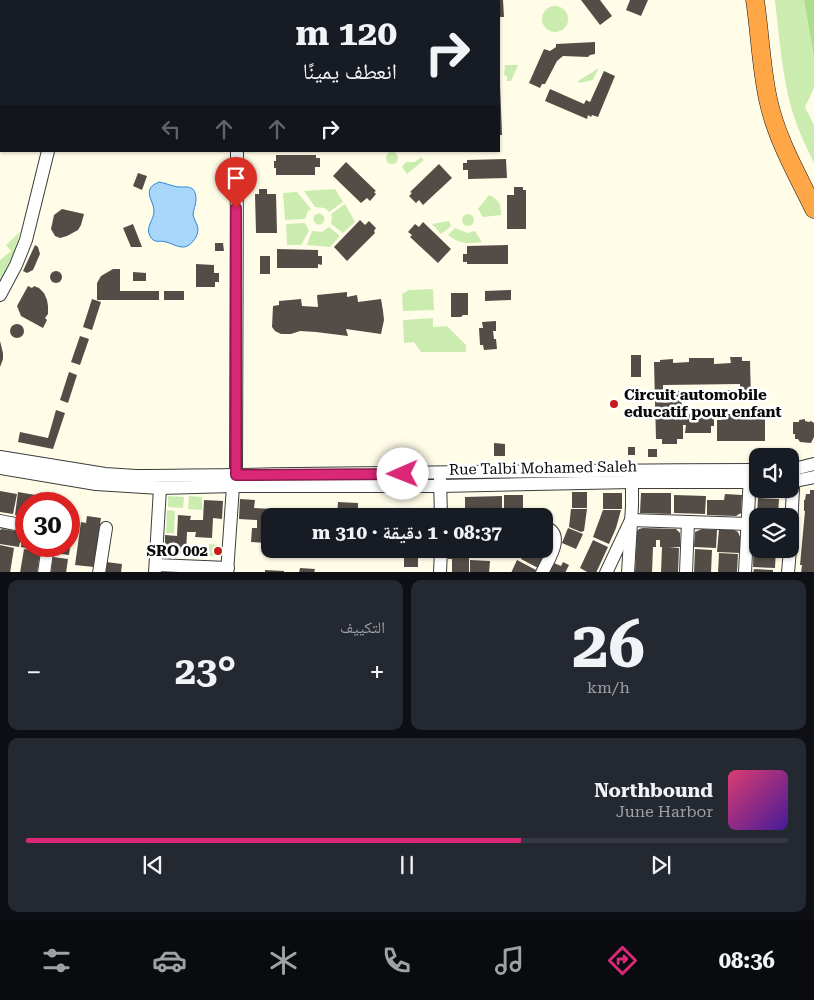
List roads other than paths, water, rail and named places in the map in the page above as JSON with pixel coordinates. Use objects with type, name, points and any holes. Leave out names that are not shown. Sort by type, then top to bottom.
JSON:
[{"type":"highway","points":[[755,0],[768,100],[783,144],[814,209]]},
{"type":"highway","points":[[764,0],[780,102],[787,126],[814,186]]},
{"type":"street","points":[[0,296],[26,240],[48,152]]},
{"type":"street","points":[[160,488],[156,568],[228,570],[234,480],[236,152]]},
{"type":"street","name":"Rue Talbi Mohamed Saleh","points":[[0,457],[105,474],[234,480],[632,482],[749,476]]},
{"type":"street","points":[[799,472],[814,464]]},
{"type":"street","name":"Rue Talbi Mohamed Saleh","points":[[0,468],[125,487],[160,488],[234,480]]},
{"type":"street","name":"Rue Talbi Mohamed Saleh","points":[[440,480],[587,470],[749,476]]},
{"type":"street","points":[[799,476],[814,477]]},
{"type":"street","points":[[440,480],[440,508]]},
{"type":"street","points":[[628,572],[632,482]]},
{"type":"street","points":[[746,572],[751,498]]},
{"type":"street","points":[[631,520],[748,524]]},
{"type":"street","points":[[606,572],[631,520]]},
{"type":"street","points":[[0,522],[15,524]]},
{"type":"street","points":[[686,572],[688,522]]},
{"type":"street","points":[[99,572],[106,528]]},
{"type":"street","points":[[553,533],[556,540],[553,550]]},
{"type":"street","points":[[44,572],[46,557]]},
{"type":"street","points":[[440,572],[441,558]]},
{"type":"street","points":[[542,572],[549,558]]},
{"type":"street","points":[[788,572],[789,558]]},
{"type":"water","points":[[159,182],[191,188],[195,192],[196,200],[193,215],[198,230],[196,237],[186,247],[155,241],[150,236],[149,227],[154,211],[149,192],[152,186]]},
{"type":"place","name":"Circuit automobile educatif pour enfant","points":[[614,404]]},
{"type":"place","name":"SRO 002","points":[[218,551]]}]
